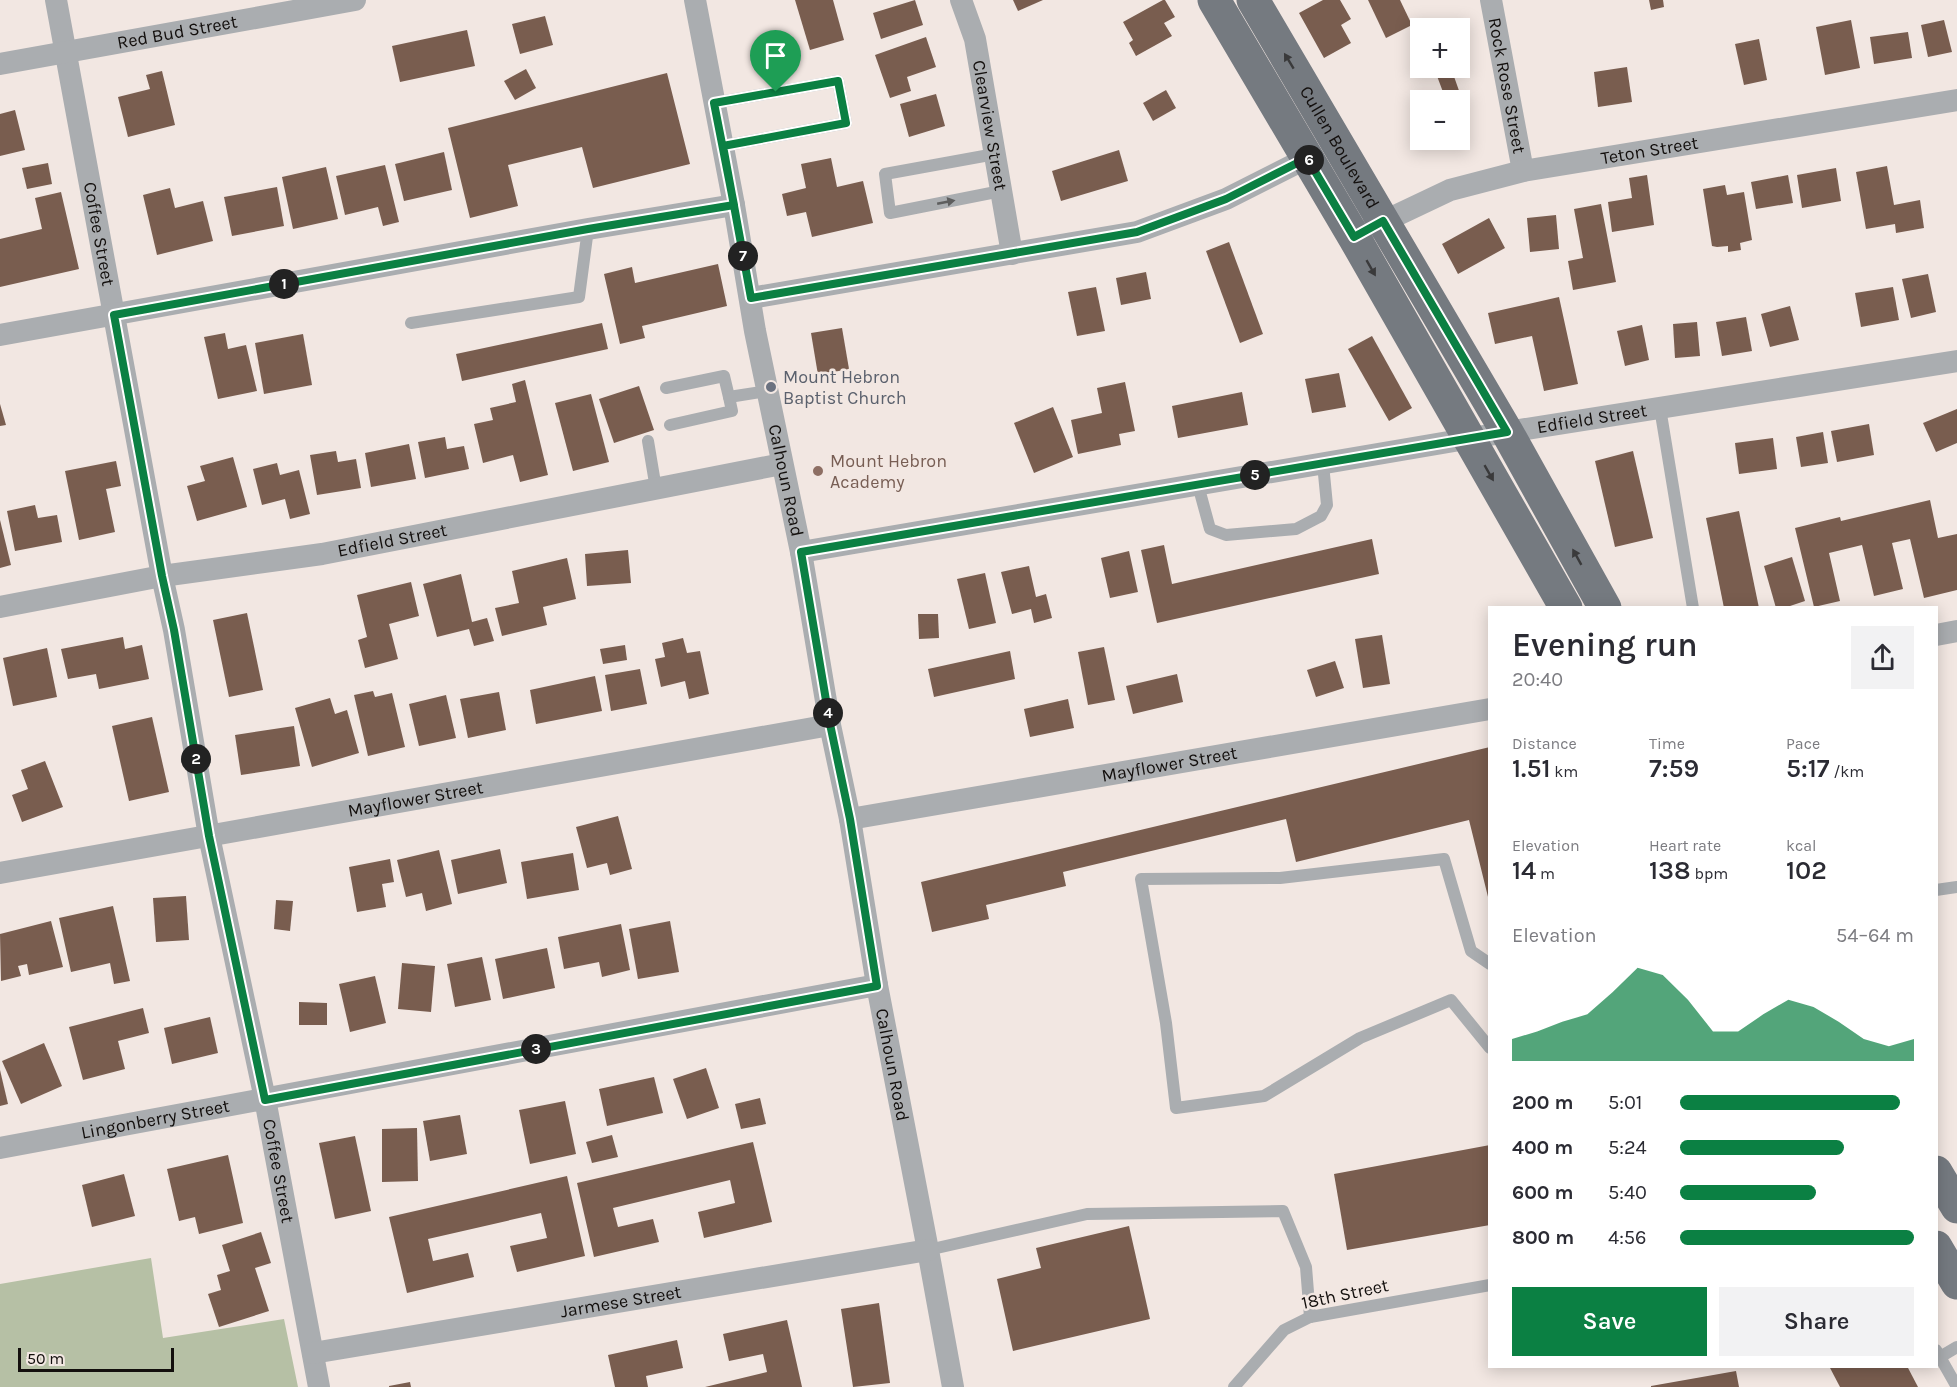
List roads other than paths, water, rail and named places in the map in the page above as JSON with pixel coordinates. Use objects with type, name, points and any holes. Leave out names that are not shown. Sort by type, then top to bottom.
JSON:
[{"type":"main road","name":"Cullen Boulevard","points":[[1255,1],[1507,432],[1604,606]]},
{"type":"main road","name":"Cullen Boulevard","points":[[1219,10],[1354,237],[1565,606]]},
{"type":"main road","points":[[1307,158],[1337,141]]},
{"type":"main road","points":[[1938,1175],[1957,1207]]},
{"type":"main road","points":[[1938,1251],[1957,1283]]},
{"type":"street","name":"Coffee Street","points":[[56,0],[162,576],[174,630],[209,836],[265,1100],[319,1387]]},
{"type":"street","name":"Red Bud Street","points":[[0,64],[355,0]]},
{"type":"street","name":"Calhoun Road","points":[[695,0],[767,391],[801,552],[830,724],[850,819],[877,986],[953,1387]]},
{"type":"street","name":"Clearview Street","points":[[962,0],[975,39],[1012,254]]},
{"type":"street","name":"Rock Rose Street","points":[[1491,0],[1523,171]]},
{"type":"street","points":[[1219,10],[1255,1]]},
{"type":"street","name":"Teton Street","points":[[1354,237],[1450,190],[1523,171],[1957,100]]},
{"type":"street","points":[[751,298],[1137,232],[1226,199],[1307,158]]},
{"type":"street","points":[[0,335],[588,229],[734,205]]},
{"type":"street","name":"Edfield Street","points":[[801,552],[1507,432],[1957,361]]},
{"type":"street","name":"Edfield Street","points":[[0,607],[162,576],[322,554],[782,464]]},
{"type":"street","points":[[1938,634],[1957,631]]},
{"type":"street","name":"Mayflower Street","points":[[850,819],[1488,709]]},
{"type":"street","name":"Mayflower Street","points":[[0,873],[830,724]]},
{"type":"street","name":"Lingonberry Street","points":[[0,1148],[877,986]]},
{"type":"street","name":"Jarmese Street","points":[[313,1353],[928,1250]]},
{"type":"lane","points":[[714,103],[838,81],[846,123],[723,146]]},
{"type":"lane","points":[[995,154],[885,174],[890,213],[1001,191]]},
{"type":"lane","points":[[411,322],[579,297],[588,229]]},
{"type":"lane","points":[[666,388],[724,376],[732,411],[670,425]]},
{"type":"lane","points":[[729,397],[767,391]]},
{"type":"lane","points":[[1660,408],[1693,606]]},
{"type":"lane","points":[[648,441],[656,489]]},
{"type":"lane","points":[[1198,485],[1210,529],[1226,535],[1296,530],[1321,516],[1327,505],[1323,464]]},
{"type":"lane","points":[[1488,963],[1471,951],[1444,859],[1280,878],[1141,879],[1166,1023],[1176,1108],[1264,1096],[1360,1038],[1451,1000],[1488,1046]]},
{"type":"lane","points":[[1938,890],[1957,887]]},
{"type":"lane","points":[[928,1250],[1087,1214],[1283,1211],[1306,1267],[1310,1317]]},
{"type":"lane","name":"18th Street","points":[[1234,1387],[1284,1330],[1310,1317],[1488,1285]]},
{"type":"lane","points":[[1957,1347],[1938,1353],[1957,1387]]},
{"type":"place","name":"Mount Hebron Baptist Church","points":[[771,387]]},
{"type":"place","name":"Mount Hebron Academy","points":[[818,471]]}]
